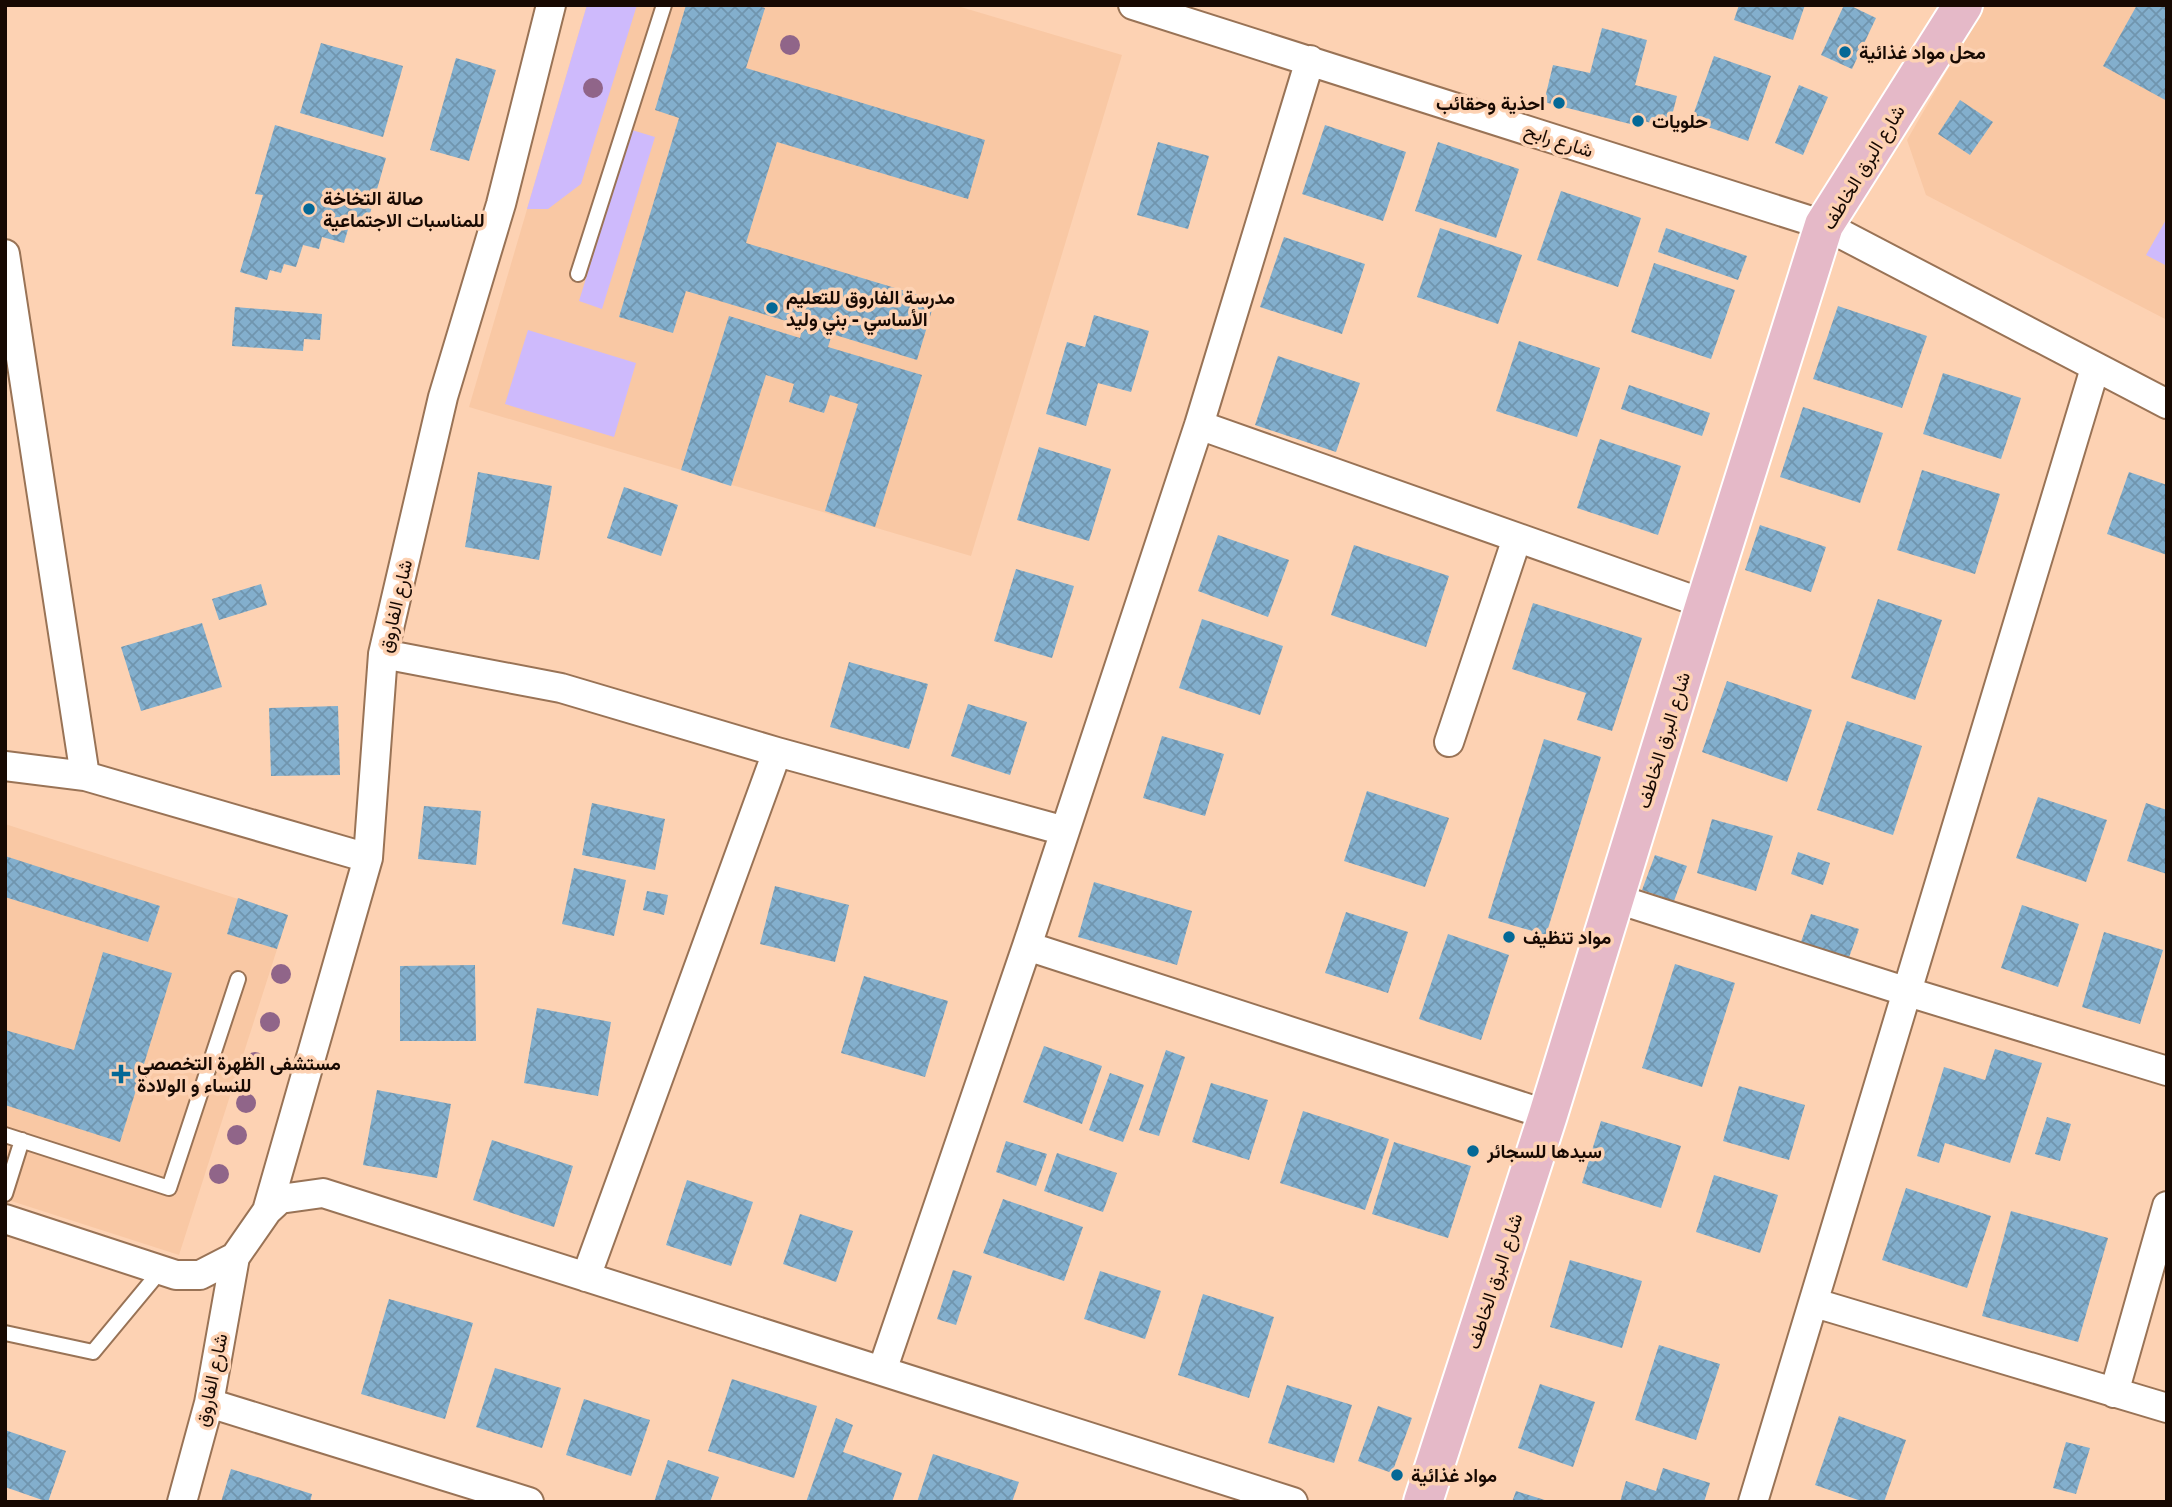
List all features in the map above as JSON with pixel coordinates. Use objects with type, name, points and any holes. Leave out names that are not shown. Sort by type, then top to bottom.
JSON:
[{"type":"main road","name":"شارع البرق الخاطف","points":[[1423,1502],[1548,1115],[1824,225],[1963,5]]},
{"type":"street","name":"شارع الفاروق","points":[[267,1211],[368,858],[383,654],[443,397],[501,204],[551,5]]},
{"type":"street","name":"شارع رابح","points":[[1133,5],[1824,225],[2167,404]]},
{"type":"street","points":[[882,1371],[1027,946],[1199,425],[1310,60]]},
{"type":"street","points":[[5,254],[85,776]]},
{"type":"street","points":[[1754,1502],[2095,368]]},
{"type":"street","points":[[1199,425],[1705,604]]},
{"type":"street","points":[[1449,742],[1517,538]]},
{"type":"street","points":[[383,654],[561,688],[777,752],[1065,831]]},
{"type":"street","points":[[586,1277],[777,752]]},
{"type":"street","points":[[5,766],[85,776],[368,858]]},
{"type":"street","points":[[1614,898],[2167,1071]]},
{"type":"street","points":[[1027,946],[1548,1115]]},
{"type":"street","points":[[5,1219],[176,1275],[200,1275],[236,1257],[267,1211],[281,1199],[323,1193],[1293,1502]]},
{"type":"street","points":[[2114,1393],[2167,1206]]},
{"type":"street","name":"شارع الفاروق","points":[[182,1502],[209,1403],[236,1257]]},
{"type":"street","points":[[1815,1303],[2167,1408]]},
{"type":"street","points":[[209,1403],[529,1502]]},
{"type":"lane","points":[[578,274],[664,5]]},
{"type":"lane","points":[[5,1135],[169,1188],[237,979]]},
{"type":"lane","points":[[5,1194],[22,1140]]},
{"type":"lane","points":[[5,1333],[93,1352],[161,1270]]},
{"type":"shaded area","name":"مدرسة الفاروق للتعليم الأساسي - بني وليد","points":[[587,5],[954,5],[1122,55],[971,556],[469,407]]},
{"type":"shaded area","points":[[587,5],[637,5],[581,184],[548,209],[527,209]]},
{"type":"shaded area","points":[[1985,5],[2167,5],[2167,320],[1926,195],[1907,140]]},
{"type":"shaded area","points":[[632,130],[655,137],[602,309],[579,301]]},
{"type":"shaded area","points":[[2167,218],[2167,266],[2146,255]]},
{"type":"shaded area","points":[[528,330],[636,363],[614,437],[505,404]]},
{"type":"shaded area","name":"مستشفى الظهرة التخصصي للنساء و الولادة","points":[[5,824],[288,915],[179,1255],[5,1199]]},
{"type":"building","points":[[686,5],[755,5],[765,8],[746,68],[985,140],[968,199],[777,142],[746,243],[935,300],[917,360],[832,334],[828,347],[922,375],[875,527],[825,511],[858,404],[830,395],[824,413],[789,402],[794,384],[766,375],[731,486],[681,470],[729,316],[800,338],[803,326],[686,291],[673,333],[619,317],[679,118],[655,110]]},
{"type":"building","points":[[1739,5],[1805,5],[1793,40],[1734,20]]},
{"type":"building","points":[[1844,5],[1876,18],[1852,69],[1821,55]]},
{"type":"building","points":[[2137,5],[2167,5],[2167,101],[2103,66]]},
{"type":"building","points":[[1602,28],[1647,40],[1635,85],[1677,96],[1669,127],[1643,121],[1642,127],[1544,102],[1553,65],[1590,73]]},
{"type":"building","points":[[321,43],[403,66],[383,137],[300,113]]},
{"type":"building","points":[[1714,56],[1771,76],[1748,141],[1691,121]]},
{"type":"building","points":[[456,58],[496,70],[469,161],[430,150]]},
{"type":"building","points":[[1799,85],[1828,97],[1803,155],[1775,143]]},
{"type":"building","points":[[1960,100],[1993,122],[1970,155],[1938,134]]},
{"type":"building","points":[[275,125],[386,158],[367,224],[351,219],[344,243],[322,237],[319,249],[303,245],[296,267],[284,264],[281,273],[270,270],[267,280],[240,272],[263,195],[255,194]]},
{"type":"building","points":[[1325,125],[1406,152],[1383,221],[1302,194]]},
{"type":"building","points":[[1158,142],[1209,156],[1188,229],[1137,215]]},
{"type":"building","points":[[1438,142],[1519,169],[1496,238],[1415,211]]},
{"type":"building","points":[[1561,191],[1641,218],[1618,287],[1537,260]]},
{"type":"building","points":[[1440,228],[1522,255],[1498,324],[1417,297]]},
{"type":"building","points":[[1666,228],[1747,256],[1738,280],[1658,252]]},
{"type":"building","points":[[1284,237],[1365,264],[1342,334],[1260,307]]},
{"type":"building","points":[[1654,263],[1735,290],[1711,359],[1631,332]]},
{"type":"building","points":[[1838,306],[1927,336],[1902,408],[1813,379]]},
{"type":"building","points":[[235,307],[322,314],[320,340],[304,339],[303,351],[232,346]]},
{"type":"building","points":[[1094,315],[1149,331],[1131,392],[1098,383],[1086,426],[1046,414],[1067,342],[1085,347]]},
{"type":"building","points":[[1519,341],[1600,368],[1577,437],[1496,411]]},
{"type":"building","points":[[1278,356],[1360,383],[1336,452],[1255,425]]},
{"type":"building","points":[[1943,373],[2021,398],[2001,459],[1923,434]]},
{"type":"building","points":[[1629,385],[1710,413],[1702,436],[1621,409]]},
{"type":"building","points":[[1803,407],[1883,433],[1860,503],[1780,477]]},
{"type":"building","points":[[1600,439],[1681,466],[1658,535],[1577,508]]},
{"type":"building","points":[[1039,447],[1111,469],[1089,541],[1017,520]]},
{"type":"building","points":[[1922,470],[2000,494],[1975,574],[1897,550]]},
{"type":"building","points":[[478,472],[552,486],[539,560],[465,547]]},
{"type":"building","points":[[2129,472],[2167,485],[2167,555],[2107,534]]},
{"type":"building","points":[[624,487],[678,505],[661,556],[607,538]]},
{"type":"building","points":[[1760,525],[1826,547],[1811,592],[1745,570]]},
{"type":"building","points":[[1218,535],[1289,560],[1268,617],[1198,591]]},
{"type":"building","points":[[1354,545],[1449,576],[1426,647],[1331,615]]},
{"type":"building","points":[[1016,569],[1074,586],[1052,658],[994,641]]},
{"type":"building","points":[[261,584],[267,605],[219,620],[212,599]]},
{"type":"building","points":[[1878,599],[1942,620],[1915,700],[1851,678]]},
{"type":"building","points":[[1533,603],[1642,638],[1612,731],[1577,720],[1586,693],[1512,669]]},
{"type":"building","points":[[1202,619],[1283,646],[1260,715],[1179,688]]},
{"type":"building","points":[[202,623],[222,687],[141,711],[121,647]]},
{"type":"building","points":[[849,662],[928,684],[909,749],[830,727]]},
{"type":"building","points":[[1727,681],[1812,710],[1787,782],[1702,752]]},
{"type":"building","points":[[968,704],[1027,722],[1010,775],[951,756]]},
{"type":"building","points":[[338,706],[340,775],[271,776],[269,708]]},
{"type":"building","points":[[1847,721],[1922,746],[1893,835],[1817,810]]},
{"type":"building","points":[[1162,736],[1224,754],[1205,816],[1143,798]]},
{"type":"building","points":[[1544,739],[1601,757],[1546,935],[1488,918]]},
{"type":"building","points":[[1367,791],[1449,818],[1425,887],[1344,861]]},
{"type":"building","points":[[2038,797],[2107,820],[2086,882],[2016,858]]},
{"type":"building","points":[[592,803],[665,819],[655,870],[582,855]]},
{"type":"building","points":[[2146,803],[2167,810],[2167,874],[2127,861]]},
{"type":"building","points":[[424,806],[481,811],[476,865],[418,859]]},
{"type":"building","points":[[1712,819],[1773,836],[1756,891],[1697,873]]},
{"type":"building","points":[[1798,852],[1830,863],[1823,885],[1791,874]]},
{"type":"building","points":[[1655,855],[1687,866],[1674,901],[1642,890]]},
{"type":"building","points":[[5,856],[160,906],[148,942],[5,897]]},
{"type":"building","points":[[574,868],[626,880],[614,936],[562,924]]},
{"type":"building","points":[[1094,882],[1192,911],[1177,965],[1078,937]]},
{"type":"building","points":[[775,886],[849,905],[835,962],[760,944]]},
{"type":"building","points":[[647,891],[668,895],[664,915],[643,910]]},
{"type":"building","points":[[238,898],[288,915],[277,949],[227,934]]},
{"type":"building","points":[[2022,905],[2079,924],[2058,987],[2001,968]]},
{"type":"building","points":[[1346,912],[1408,932],[1388,993],[1325,973]]},
{"type":"building","points":[[1811,914],[1859,929],[1846,966],[1798,950]]},
{"type":"building","points":[[2104,932],[2163,950],[2140,1024],[2082,1007]]},
{"type":"building","points":[[1448,934],[1509,955],[1481,1040],[1419,1019]]},
{"type":"building","points":[[103,952],[172,973],[120,1142],[5,1105],[5,1030],[74,1050]]},
{"type":"building","points":[[1675,964],[1735,983],[1702,1087],[1642,1068]]},
{"type":"building","points":[[475,965],[476,1041],[400,1041],[400,966]]},
{"type":"building","points":[[864,976],[948,1001],[925,1077],[841,1053]]},
{"type":"building","points":[[537,1008],[611,1022],[598,1096],[524,1083]]},
{"type":"building","points":[[1044,1046],[1102,1066],[1082,1124],[1023,1102]]},
{"type":"building","points":[[1995,1049],[2042,1063],[2010,1163],[1945,1143],[1939,1163],[1917,1156],[1944,1067],[1985,1080]]},
{"type":"building","points":[[1166,1050],[1185,1057],[1159,1136],[1139,1130]]},
{"type":"building","points":[[1110,1073],[1144,1085],[1123,1142],[1089,1130]]},
{"type":"building","points":[[1211,1083],[1268,1100],[1249,1160],[1192,1142]]},
{"type":"building","points":[[1739,1086],[1805,1105],[1789,1160],[1723,1141]]},
{"type":"building","points":[[377,1090],[451,1104],[437,1178],[363,1165]]},
{"type":"building","points":[[1303,1111],[1389,1139],[1365,1210],[1280,1183]]},
{"type":"building","points":[[2047,1117],[2071,1124],[2060,1161],[2035,1154]]},
{"type":"building","points":[[1601,1121],[1681,1146],[1661,1208],[1582,1183]]},
{"type":"building","points":[[492,1140],[573,1166],[554,1227],[473,1200]]},
{"type":"building","points":[[1006,1141],[1047,1154],[1036,1186],[996,1172]]},
{"type":"building","points":[[1394,1142],[1471,1166],[1448,1238],[1372,1214]]},
{"type":"building","points":[[1057,1153],[1117,1173],[1103,1212],[1044,1191]]},
{"type":"building","points":[[1714,1175],[1778,1195],[1760,1253],[1696,1232]]},
{"type":"building","points":[[687,1180],[753,1202],[731,1266],[666,1245]]},
{"type":"building","points":[[1906,1188],[1991,1216],[1967,1288],[1882,1260]]},
{"type":"building","points":[[1003,1199],[1083,1227],[1064,1281],[983,1253]]},
{"type":"building","points":[[2011,1211],[2108,1238],[2078,1342],[1982,1316]]},
{"type":"building","points":[[800,1214],[853,1231],[836,1282],[783,1264]]},
{"type":"building","points":[[1570,1260],[1642,1281],[1622,1348],[1550,1327]]},
{"type":"building","points":[[953,1270],[972,1276],[956,1325],[937,1319]]},
{"type":"building","points":[[1100,1271],[1161,1291],[1145,1339],[1084,1319]]},
{"type":"building","points":[[1203,1294],[1274,1317],[1249,1398],[1178,1375]]},
{"type":"building","points":[[389,1299],[473,1323],[445,1419],[361,1394]]},
{"type":"building","points":[[1659,1345],[1720,1364],[1696,1440],[1635,1420]]},
{"type":"building","points":[[495,1368],[561,1388],[542,1448],[476,1427]]},
{"type":"building","points":[[732,1379],[817,1406],[794,1478],[708,1451]]},
{"type":"building","points":[[1540,1384],[1595,1402],[1573,1467],[1518,1448]]},
{"type":"building","points":[[1287,1385],[1352,1405],[1334,1463],[1268,1443]]},
{"type":"building","points":[[584,1399],[650,1420],[631,1476],[566,1455]]},
{"type":"building","points":[[1378,1406],[1412,1418],[1392,1473],[1358,1461]]},
{"type":"building","points":[[1839,1416],[1906,1440],[1884,1502],[1864,1502],[1815,1485]]},
{"type":"building","points":[[836,1418],[853,1425],[843,1452],[902,1473],[892,1502],[806,1502]]},
{"type":"building","points":[[5,1430],[66,1451],[48,1502],[5,1487]]},
{"type":"building","points":[[2066,1442],[2090,1448],[2076,1494],[2053,1488]]},
{"type":"building","points":[[933,1454],[1019,1482],[1012,1502],[917,1502]]},
{"type":"building","points":[[668,1460],[719,1477],[710,1502],[654,1502]]},
{"type":"building","points":[[1663,1468],[1710,1483],[1704,1502],[1620,1502],[1626,1481],[1656,1491]]},
{"type":"building","points":[[231,1469],[312,1494],[310,1502],[221,1502]]},
{"type":"building","points":[[1516,1491],[1548,1501],[1548,1502],[1512,1502]]},
{"type":"place","name":"محل مواد غذائية","points":[[1845,52]]},
{"type":"place","name":"احذية وحقائب","points":[[1559,103]]},
{"type":"place","name":"حلويات","points":[[1638,121]]},
{"type":"place","name":"صالة التخاخة للمناسبات الاجتماعية","points":[[309,209]]},
{"type":"place","name":"مدرسة الفاروق للتعليم الأساسي - بني وليد","points":[[772,308]]},
{"type":"place","name":"مواد تنظيف","points":[[1509,937]]},
{"type":"place","name":"مستشفى الظهرة التخصصي للنساء و الولادة","points":[[121,1074]]},
{"type":"place","name":"سيدها للسجائر","points":[[1473,1151]]},
{"type":"place","name":"مواد غذائية","points":[[1397,1475]]}]
